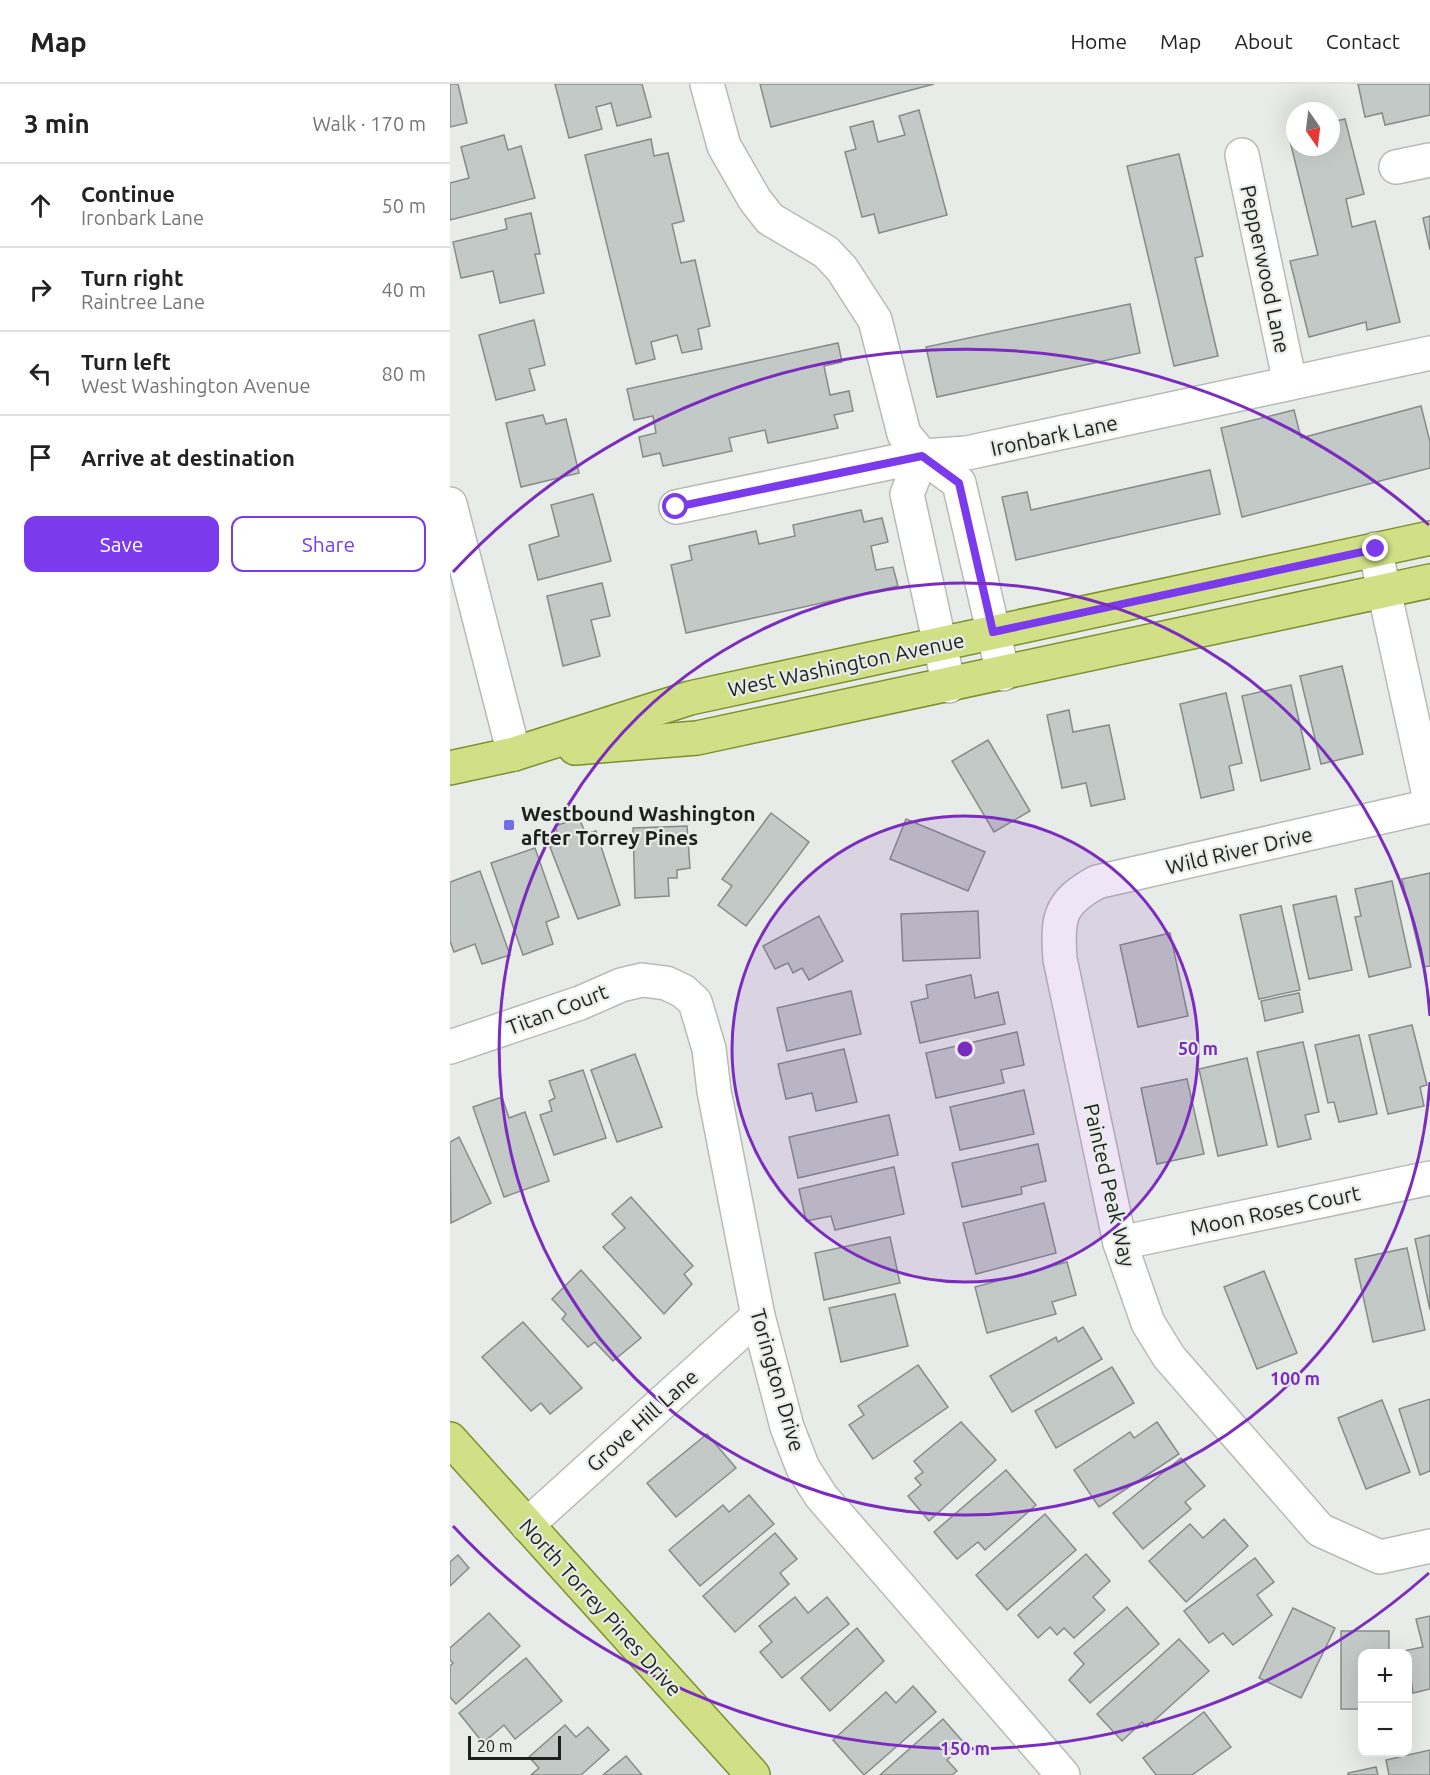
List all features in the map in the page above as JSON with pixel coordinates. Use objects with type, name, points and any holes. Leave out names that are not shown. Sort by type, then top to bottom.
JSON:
[{"type":"main road","name":"West Washington Avenue","points":[[450,768],[514,754],[690,698],[1430,538]]},
{"type":"main road","name":"West Washington Avenue","points":[[514,754],[697,738],[949,686],[1430,581]]},
{"type":"main road","name":"North Torrey Pines Drive","points":[[450,1439],[753,1775]]},
{"type":"street","points":[[707,84],[724,146],[755,200],[770,219],[826,252],[843,269],[875,320],[904,434],[922,456],[959,483],[1003,674]]},
{"type":"street","name":"Pepperwood Lane","points":[[1242,155],[1290,383]]},
{"type":"street","points":[[1396,167],[1430,160]]},
{"type":"street","name":"Ironbark Lane","points":[[676,507],[922,456],[967,453],[1430,353]]},
{"type":"street","points":[[922,456],[907,494],[949,686]]},
{"type":"street","points":[[450,504],[514,754]]},
{"type":"street","points":[[1376,549],[1430,800]]},
{"type":"street","name":"Wild River Drive","points":[[1060,914],[1076,894],[1097,882],[1430,806]]},
{"type":"street","name":"Painted Peak Way","points":[[1060,914],[1060,959],[1119,1243],[1148,1323],[1169,1357],[1320,1530],[1359,1550],[1380,1557],[1430,1546]]},
{"type":"street","name":"Titan Court","points":[[450,1047],[580,1003],[621,985],[642,980],[666,983]]},
{"type":"street","name":"Torington Drive","points":[[666,983],[695,1002],[701,1019],[709,1049],[714,1091],[758,1316],[787,1427],[803,1467],[821,1496],[1063,1775]]},
{"type":"street","name":"Moon Roses Court","points":[[1119,1243],[1430,1178]]},
{"type":"street","name":"Grove Hill Lane","points":[[526,1525],[758,1316]]},
{"type":"building","points":[[450,84],[458,84],[467,123],[450,127]]},
{"type":"building","points":[[555,84],[642,84],[651,117],[617,126],[611,103],[596,107],[602,129],[569,138]]},
{"type":"building","points":[[760,84],[934,84],[771,127]]},
{"type":"building","points":[[1358,84],[1430,84],[1430,115],[1385,125],[1382,113],[1365,117]]},
{"type":"building","points":[[919,110],[947,215],[879,233],[874,214],[862,217],[845,152],[856,149],[850,127],[873,121],[878,142],[905,135],[899,116]]},
{"type":"building","points":[[1345,119],[1364,194],[1346,199],[1352,227],[1375,221],[1400,322],[1367,330],[1366,322],[1309,337],[1290,261],[1318,255],[1294,156],[1340,156],[1340,120]]},
{"type":"building","points":[[504,135],[508,150],[521,146],[535,198],[450,220],[450,183],[469,178],[461,147]]},
{"type":"building","points":[[651,139],[654,156],[668,153],[684,221],[672,224],[681,263],[695,260],[710,326],[698,329],[702,349],[682,353],[677,335],[651,342],[655,359],[636,364],[585,155]]},
{"type":"building","points":[[1179,154],[1203,256],[1195,258],[1218,356],[1174,366],[1127,166]]},
{"type":"building","points":[[531,213],[540,254],[535,254],[544,293],[500,303],[493,271],[461,278],[453,242],[507,229],[505,219]]},
{"type":"building","points":[[1430,216],[1430,250],[1423,218]]},
{"type":"building","points":[[1130,304],[1140,353],[937,397],[926,347]]},
{"type":"building","points":[[534,320],[545,365],[529,369],[535,390],[496,400],[479,335]]},
{"type":"building","points":[[838,343],[842,362],[824,366],[830,395],[849,391],[853,411],[834,415],[838,428],[768,443],[765,430],[729,438],[732,451],[663,466],[660,453],[643,457],[639,437],[656,433],[653,416],[634,420],[627,389]]},
{"type":"building","points":[[1421,406],[1430,442],[1430,468],[1242,517],[1221,428],[1294,410],[1301,438]]},
{"type":"building","points":[[543,415],[546,424],[566,419],[579,473],[521,487],[506,423]]},
{"type":"building","points":[[1210,470],[1220,514],[1016,560],[1002,497],[1027,492],[1031,510]]},
{"type":"building","points":[[593,494],[611,561],[538,580],[529,545],[559,536],[551,505]]},
{"type":"building","points":[[861,510],[864,522],[882,518],[888,542],[871,546],[876,570],[893,567],[898,586],[686,633],[671,565],[692,560],[689,546],[756,531],[759,544],[795,536],[793,525]]},
{"type":"building","points":[[602,583],[610,616],[591,620],[600,656],[563,666],[547,596]]},
{"type":"building","points":[[1342,666],[1363,754],[1321,764],[1300,676]]},
{"type":"building","points":[[1291,685],[1310,769],[1261,781],[1242,696]]},
{"type":"building","points":[[1226,693],[1242,763],[1229,766],[1234,790],[1201,798],[1180,704]]},
{"type":"building","points":[[1069,710],[1073,732],[1109,725],[1125,799],[1091,806],[1086,783],[1062,788],[1047,715]]},
{"type":"building","points":[[988,740],[1030,811],[994,832],[952,761]]},
{"type":"building","points":[[771,813],[809,842],[746,926],[718,905],[732,886],[722,879]]},
{"type":"building","points":[[579,818],[586,834],[596,831],[620,905],[578,919],[550,847],[560,842],[555,826]]},
{"type":"building","points":[[906,819],[985,852],[968,891],[890,859]]},
{"type":"building","points":[[687,826],[690,868],[677,870],[677,878],[668,878],[669,896],[635,898],[633,828]]},
{"type":"building","points":[[535,848],[559,917],[546,922],[553,944],[523,955],[491,863]]},
{"type":"building","points":[[480,871],[510,955],[482,964],[475,944],[454,952],[450,941],[450,882]]},
{"type":"building","points":[[1430,873],[1430,966],[1423,967],[1402,879]]},
{"type":"building","points":[[1392,881],[1411,967],[1369,977],[1355,917],[1361,916],[1355,889]]},
{"type":"building","points":[[1336,896],[1352,970],[1309,979],[1293,905]]},
{"type":"building","points":[[1281,906],[1300,990],[1259,999],[1240,915]]},
{"type":"building","points":[[978,911],[980,958],[903,961],[901,914]]},
{"type":"building","points":[[819,916],[843,961],[809,980],[802,968],[793,973],[788,963],[775,969],[763,946]]},
{"type":"building","points":[[1170,933],[1188,1016],[1138,1027],[1120,945]]},
{"type":"building","points":[[971,975],[975,998],[998,992],[1005,1024],[920,1043],[911,1002],[928,998],[926,985]]},
{"type":"building","points":[[851,991],[861,1034],[787,1051],[777,1008]]},
{"type":"building","points":[[1299,993],[1303,1012],[1265,1021],[1261,1001]]},
{"type":"building","points":[[1412,1025],[1427,1085],[1420,1087],[1424,1106],[1388,1114],[1369,1035]]},
{"type":"building","points":[[1017,1032],[1024,1065],[1001,1070],[1004,1083],[936,1098],[926,1053]]},
{"type":"building","points":[[1359,1035],[1377,1114],[1339,1122],[1334,1102],[1328,1103],[1315,1045]]},
{"type":"building","points":[[1303,1042],[1319,1112],[1305,1115],[1311,1139],[1278,1147],[1257,1052]]},
{"type":"building","points":[[844,1049],[857,1102],[816,1111],[812,1093],[786,1099],[778,1064]]},
{"type":"building","points":[[635,1054],[662,1127],[617,1142],[591,1070]]},
{"type":"building","points":[[1247,1058],[1267,1145],[1218,1156],[1199,1069]]},
{"type":"building","points":[[583,1070],[606,1138],[554,1155],[540,1115],[552,1111],[549,1101],[555,1098],[549,1081]]},
{"type":"building","points":[[1187,1079],[1204,1154],[1157,1164],[1141,1088]]},
{"type":"building","points":[[1024,1090],[1034,1134],[960,1150],[950,1107]]},
{"type":"building","points":[[502,1097],[509,1118],[525,1112],[549,1181],[504,1197],[473,1107]]},
{"type":"building","points":[[889,1115],[898,1155],[798,1178],[789,1137]]},
{"type":"building","points":[[459,1137],[491,1203],[451,1223],[450,1142]]},
{"type":"building","points":[[1038,1144],[1046,1181],[1021,1187],[1022,1194],[962,1207],[952,1163]]},
{"type":"building","points":[[894,1167],[904,1214],[835,1230],[831,1216],[806,1221],[799,1189]]},
{"type":"building","points":[[631,1197],[693,1266],[684,1274],[692,1284],[664,1314],[603,1247],[625,1228],[612,1214]]},
{"type":"building","points":[[1044,1203],[1056,1253],[976,1274],[963,1223]]},
{"type":"building","points":[[1430,1235],[1430,1310],[1415,1239]]},
{"type":"building","points":[[890,1237],[900,1283],[824,1300],[815,1253]]},
{"type":"building","points":[[1407,1248],[1425,1330],[1373,1342],[1355,1259]]},
{"type":"building","points":[[1067,1262],[1076,1295],[1052,1302],[1056,1314],[987,1333],[975,1287]]},
{"type":"building","points":[[581,1270],[641,1338],[613,1361],[595,1342],[588,1347],[562,1319],[566,1314],[552,1299]]},
{"type":"building","points":[[1264,1271],[1297,1353],[1257,1369],[1224,1287]]},
{"type":"building","points":[[895,1294],[908,1346],[841,1362],[829,1308]]},
{"type":"building","points":[[523,1322],[582,1388],[550,1414],[541,1403],[531,1411],[482,1357]]},
{"type":"building","points":[[1083,1327],[1102,1359],[1012,1412],[990,1376],[1056,1337],[1058,1342]]},
{"type":"building","points":[[918,1365],[948,1407],[873,1459],[849,1425],[864,1415],[858,1406]]},
{"type":"building","points":[[1112,1367],[1134,1403],[1056,1448],[1035,1411]]},
{"type":"building","points":[[1430,1399],[1430,1471],[1420,1475],[1399,1409]]},
{"type":"building","points":[[1382,1400],[1410,1472],[1366,1489],[1338,1418]]},
{"type":"building","points":[[961,1422],[996,1460],[929,1521],[908,1496],[921,1485],[915,1478],[923,1472],[914,1461]]},
{"type":"building","points":[[1157,1422],[1179,1454],[1099,1507],[1074,1470],[1130,1432],[1134,1438]]},
{"type":"building","points":[[707,1434],[736,1468],[676,1517],[647,1483]]},
{"type":"building","points":[[1181,1458],[1205,1486],[1185,1502],[1191,1509],[1143,1549],[1113,1513]]},
{"type":"building","points":[[1006,1470],[1036,1505],[985,1550],[978,1542],[957,1559],[934,1532]]},
{"type":"building","points":[[749,1495],[774,1524],[700,1586],[669,1550],[723,1505],[729,1512]]},
{"type":"building","points":[[1045,1514],[1076,1550],[1007,1610],[976,1575]]},
{"type":"building","points":[[1224,1519],[1248,1546],[1186,1602],[1149,1561],[1190,1524],[1203,1538]]},
{"type":"building","points":[[775,1533],[797,1559],[780,1573],[789,1584],[735,1632],[703,1596]]},
{"type":"building","points":[[1086,1554],[1110,1581],[1093,1597],[1105,1610],[1074,1638],[1064,1628],[1057,1635],[1050,1627],[1038,1638],[1018,1615]]},
{"type":"building","points":[[458,1555],[469,1568],[450,1586],[450,1562]]},
{"type":"building","points":[[1255,1558],[1274,1582],[1257,1595],[1272,1615],[1233,1645],[1223,1633],[1209,1643],[1184,1611]]},
{"type":"building","points":[[795,1597],[808,1613],[827,1597],[849,1624],[782,1678],[760,1652],[772,1642],[759,1626]]},
{"type":"building","points":[[1127,1607],[1159,1644],[1090,1703],[1069,1680],[1084,1664],[1074,1653]]},
{"type":"building","points":[[1293,1608],[1335,1628],[1301,1698],[1259,1678]]},
{"type":"building","points":[[489,1613],[520,1646],[456,1704],[450,1697],[450,1666],[453,1663],[450,1660],[450,1648]]},
{"type":"building","points":[[1430,1616],[1430,1689],[1413,1693],[1412,1649],[1423,1647],[1416,1619]]},
{"type":"building","points":[[857,1628],[884,1661],[830,1711],[801,1678]]},
{"type":"building","points":[[1341,1631],[1389,1631],[1389,1649],[1358,1649],[1358,1709],[1341,1709]]},
{"type":"building","points":[[1179,1639],[1209,1671],[1147,1727],[1142,1722],[1122,1741],[1097,1714]]},
{"type":"building","points":[[526,1658],[562,1701],[515,1739],[504,1725],[483,1743],[459,1713]]},
{"type":"building","points":[[913,1686],[936,1712],[864,1775],[833,1740],[886,1692],[896,1703]]},
{"type":"building","points":[[1204,1712],[1231,1747],[1192,1775],[1156,1775],[1143,1758]]},
{"type":"building","points":[[943,1719],[965,1744],[947,1760],[957,1771],[952,1775],[880,1775]]},
{"type":"building","points":[[565,1725],[576,1737],[588,1727],[609,1750],[581,1775],[531,1775],[539,1768],[529,1757]]},
{"type":"building","points":[[1430,1750],[1430,1775],[1389,1775],[1386,1760],[1412,1757],[1412,1754]]},
{"type":"building","points":[[626,1756],[642,1775],[603,1775]]},
{"type":"building","points":[[1376,1767],[1378,1775],[1348,1775],[1348,1773]]},
{"type":"place","name":"Westbound Washington after Torrey Pines","points":[[509,825]]},
{"type":"route","points":[[676,507],[922,456],[959,483],[993,632],[1376,549]]}]
